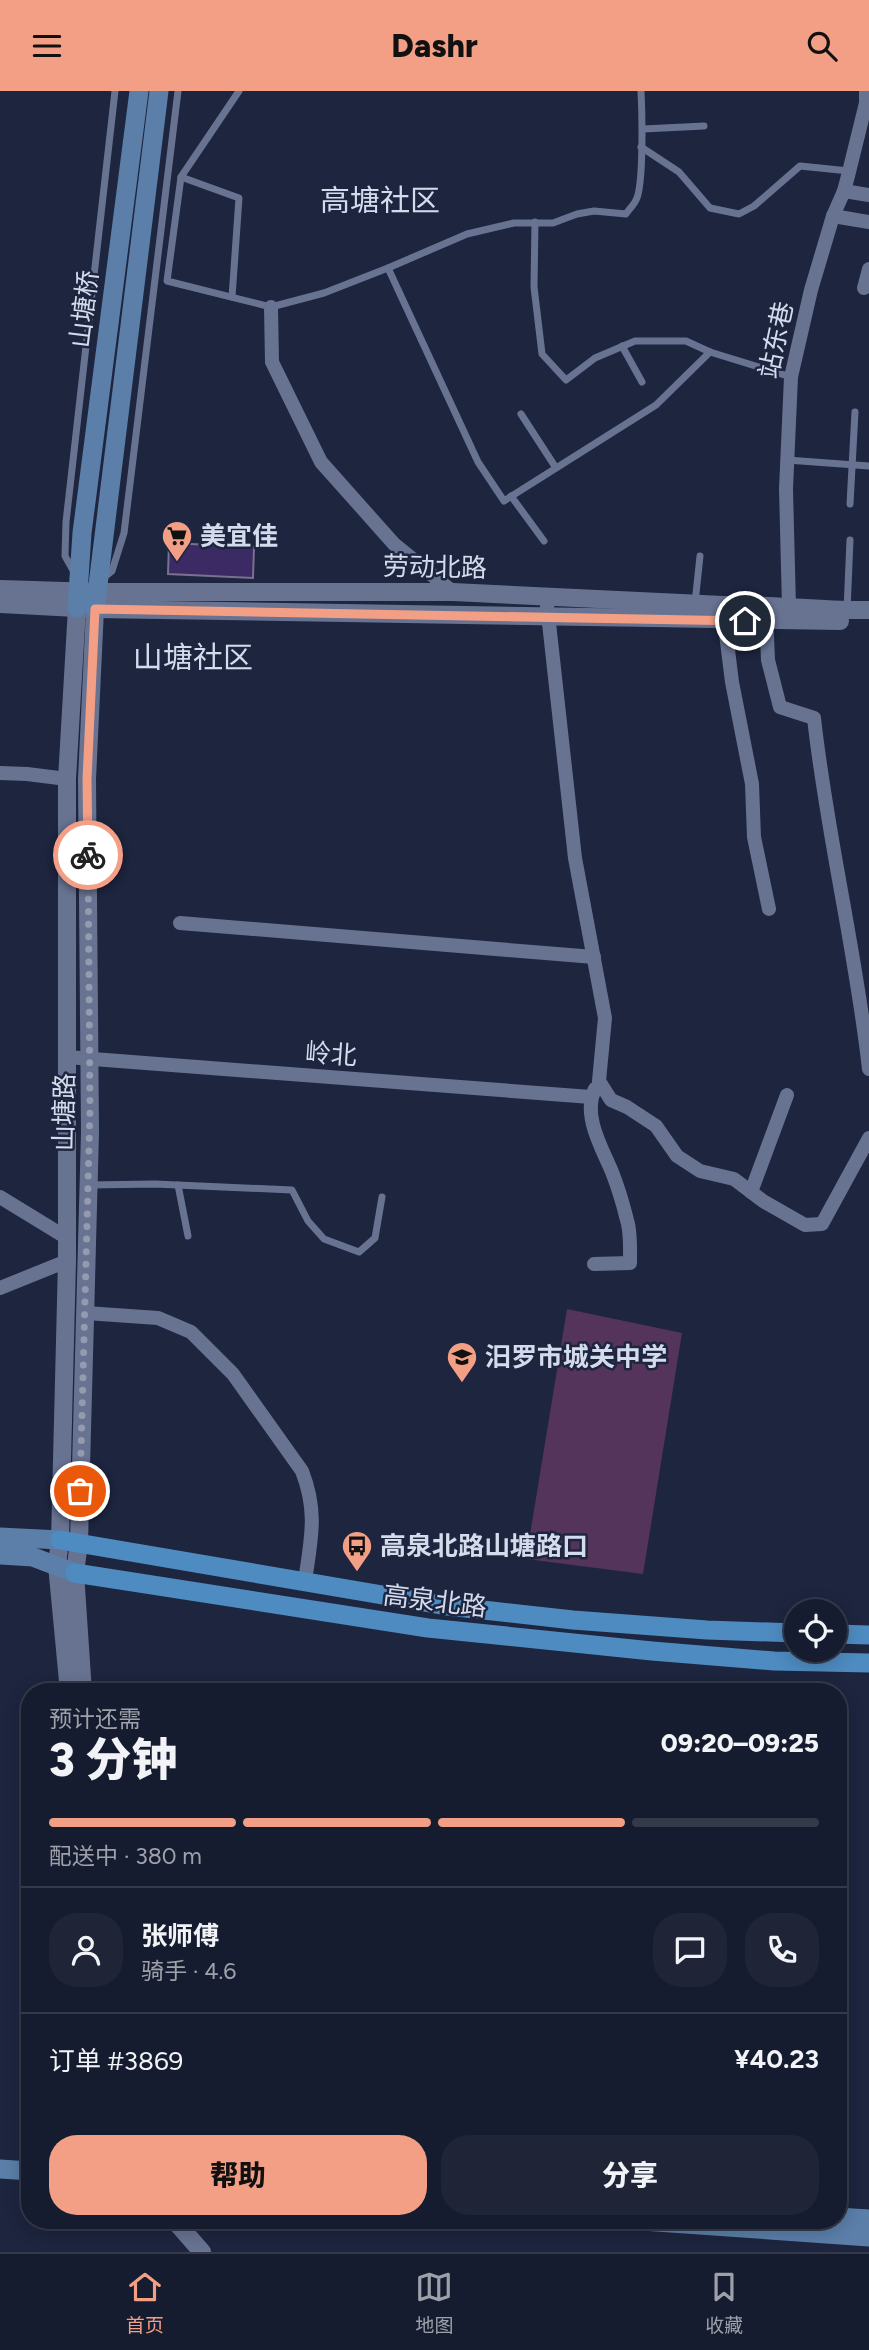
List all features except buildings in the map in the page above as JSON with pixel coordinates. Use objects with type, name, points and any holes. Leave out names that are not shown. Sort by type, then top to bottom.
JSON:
[{"type":"main road","name":"山塘桥","points":[[82,533],[139,91]]},
{"type":"main road","name":"山塘桥","points":[[105,533],[159,91]]},
{"type":"main road","name":"山塘路","points":[[82,533],[87,594]]},
{"type":"main road","name":"山塘路","points":[[87,594],[105,533]]},
{"type":"main road","name":"高泉北路","points":[[0,1537],[70,1541],[447,1606],[573,1620],[784,1633]]},
{"type":"main road","name":"高泉北路","points":[[0,1555],[33,1557],[66,1569],[428,1628],[774,1661],[869,1663]]},
{"type":"main road","points":[[847,1634],[869,1635]]},
{"type":"main road","points":[[0,2169],[21,2170]]},
{"type":"main road","points":[[0,2178],[21,2179]]},
{"type":"main road","points":[[847,2218],[869,2219]]},
{"type":"main road","points":[[756,2229],[869,2237]]},
{"type":"street","name":"站东巷","points":[[789,607],[787,460],[791,377],[811,290],[832,216],[844,191],[849,172],[866,103],[866,91]]},
{"type":"street","points":[[844,191],[869,195]]},
{"type":"street","points":[[832,216],[869,222]]},
{"type":"street","points":[[864,288],[869,269]]},
{"type":"street","points":[[271,307],[272,362],[321,462],[394,544],[453,592]]},
{"type":"street","name":"劳动北路","points":[[0,589],[549,616],[766,612],[869,622]]},
{"type":"street","name":"劳动北路","points":[[0,604],[87,594],[453,592],[695,604],[723,613]]},
{"type":"street","name":"山塘路","points":[[70,1541],[67,779],[87,594]]},
{"type":"street","name":"山塘路","points":[[69,1683],[66,1569],[86,1313],[89,1185],[91,1061],[87,594]]},
{"type":"street","points":[[546,596],[575,859],[605,1018],[598,1081],[590,1107],[602,1152],[612,1172],[628,1223],[630,1263],[594,1264]]},
{"type":"street","name":"劳动北路","points":[[766,612],[789,607],[869,610]]},
{"type":"street","points":[[766,612],[768,660],[780,707],[814,718],[820,779],[862,1005],[869,1069]]},
{"type":"street","points":[[723,613],[732,681],[752,784],[754,837],[769,909]]},
{"type":"street","points":[[0,773],[27,773],[67,779]]},
{"type":"street","points":[[180,923],[594,957]]},
{"type":"street","name":"岭北","points":[[67,1058],[591,1097]]},
{"type":"street","points":[[598,1081],[611,1100],[656,1126],[677,1156],[700,1171],[734,1179],[805,1225],[822,1223],[869,1138]]},
{"type":"street","points":[[751,1192],[787,1095]]},
{"type":"street","points":[[0,1197],[67,1238]]},
{"type":"street","points":[[0,1288],[67,1261]]},
{"type":"street","points":[[86,1313],[158,1318],[180,1327],[191,1332],[233,1374],[302,1471],[308,1486],[314,1522],[305,1581]]},
{"type":"street","name":"山塘路","points":[[66,1569],[82,1683]]},
{"type":"street","points":[[173,2229],[192,2252]]},
{"type":"street","points":[[182,2229],[202,2252]]},
{"type":"lane","points":[[115,91],[66,522],[65,556],[87,594],[112,571],[124,533],[178,91]]},
{"type":"lane","points":[[239,91],[181,177],[167,281],[271,307],[324,293],[467,234],[514,223],[553,223],[594,211],[626,213],[637,199],[643,129],[641,91]]},
{"type":"lane","points":[[643,129],[704,126]]},
{"type":"lane","points":[[641,147],[679,173],[710,208],[739,215],[754,206],[800,166],[849,172]]},
{"type":"lane","points":[[181,177],[239,198],[232,297]]},
{"type":"lane","points":[[535,222],[534,287],[542,354],[566,380],[595,358],[635,341],[685,341],[710,352],[791,377]]},
{"type":"lane","points":[[388,268],[478,462],[504,501],[656,405],[710,352]]},
{"type":"lane","points":[[622,346],[642,382]]},
{"type":"lane","points":[[850,504],[855,412]]},
{"type":"lane","points":[[521,414],[556,468]]},
{"type":"lane","points":[[787,460],[869,466]]},
{"type":"lane","points":[[511,496],[544,541]]},
{"type":"lane","points":[[847,610],[850,540]]},
{"type":"lane","points":[[695,604],[700,556]]},
{"type":"lane","points":[[89,1185],[178,1185],[292,1190],[308,1221],[324,1239],[359,1252],[375,1238],[382,1196]]},
{"type":"lane","points":[[178,1185],[188,1236]]},
{"type":"shaded area","points":[[567,1309],[682,1333],[643,1574],[526,1559]]},
{"type":"way so far","points":[[80,1491],[90,1108],[88,855]]},
{"type":"place","name":"美宜佳","points":[[177,563]]},
{"type":"place","name":"汨罗市城关中学","points":[[462,1384]]},
{"type":"place","name":"高泉北路山塘路口","points":[[357,1573]]},
{"type":"district","name":"高塘社区","points":[[380,201]]},
{"type":"district","name":"山塘社区","points":[[193,658]]},
{"type":"route","points":[[88,855],[87,779],[95,609],[745,621]]}]
